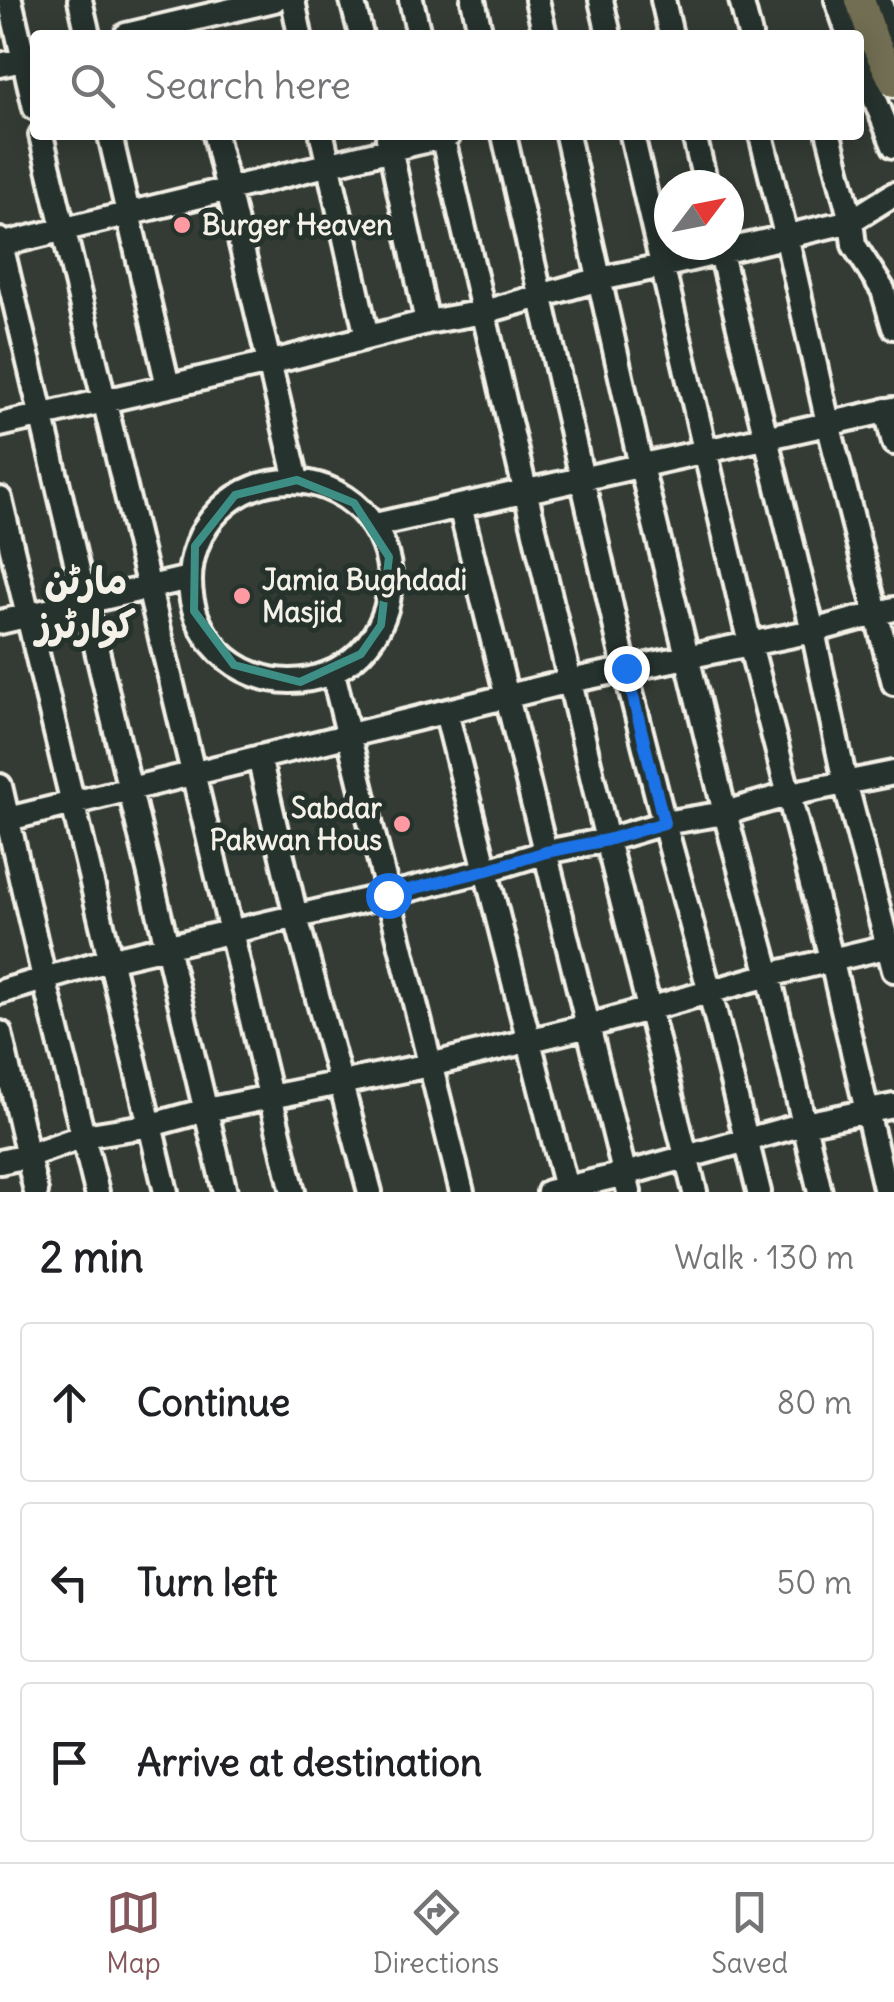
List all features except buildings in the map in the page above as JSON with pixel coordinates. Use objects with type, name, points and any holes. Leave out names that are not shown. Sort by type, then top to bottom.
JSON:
[{"type":"main road","points":[[860,0],[894,82]]},
{"type":"street","points":[[0,65],[29,58],[10,0]]},
{"type":"street","points":[[80,0],[87,30]]},
{"type":"street","points":[[144,30],[274,0]]},
{"type":"street","points":[[293,0],[299,30]]},
{"type":"street","points":[[352,0],[360,30]]},
{"type":"street","points":[[411,0],[418,30]]},
{"type":"street","points":[[473,0],[480,30]]},
{"type":"street","points":[[537,0],[544,30]]},
{"type":"street","points":[[601,0],[608,30]]},
{"type":"street","points":[[662,0],[670,30]]},
{"type":"street","points":[[741,0],[749,30]]},
{"type":"street","points":[[836,0],[848,30]]},
{"type":"street","points":[[879,0],[894,44]]},
{"type":"street","points":[[864,72],[894,146]]},
{"type":"street","points":[[43,140],[293,1192]]},
{"type":"street","points":[[111,140],[168,386]]},
{"type":"street","points":[[216,140],[297,480]]},
{"type":"street","points":[[323,140],[366,338]]},
{"type":"street","points":[[446,140],[607,840],[695,1192]]},
{"type":"street","points":[[505,140],[626,668],[758,1192]]},
{"type":"street","points":[[568,140],[641,466],[820,1192]]},
{"type":"street","points":[[633,140],[750,644],[886,1192]]},
{"type":"street","points":[[695,140],[702,170]]},
{"type":"street","points":[[762,140],[828,424],[885,612],[894,683]]},
{"type":"street","points":[[830,140],[854,245],[884,290],[894,327]]},
{"type":"street","points":[[225,1192],[0,243],[329,164],[389,142],[427,322]]},
{"type":"street","points":[[744,243],[851,221],[894,194]]},
{"type":"street","points":[[0,425],[427,322],[484,312],[540,294],[681,260]]},
{"type":"street","points":[[723,260],[813,631],[845,782],[891,946],[894,970]]},
{"type":"street","points":[[375,525],[890,410],[894,443]]},
{"type":"street","points":[[297,480],[327,486],[354,502],[375,525],[389,558],[391,592],[382,626],[361,654],[332,673],[300,682],[266,679],[234,665],[210,642],[194,612],[189,578],[195,546],[211,517],[235,495],[265,482],[297,480]]},
{"type":"street","points":[[0,499],[166,1192]]},
{"type":"street","points":[[460,506],[627,1183]]},
{"type":"street","points":[[0,622],[189,578]]},
{"type":"street","points":[[4,820],[506,696],[885,612]]},
{"type":"street","points":[[332,673],[462,1192]]},
{"type":"street","points":[[446,712],[529,1040],[560,1191],[627,1183],[687,1156],[804,1124],[894,1106]]},
{"type":"street","points":[[259,757],[296,917],[370,1192]]},
{"type":"street","points":[[0,992],[109,960],[388,895],[664,823],[725,813],[790,794],[894,773]]},
{"type":"street","points":[[0,786],[4,820],[98,1192]]},
{"type":"street","points":[[0,1162],[84,1136],[430,1065],[891,946]]},
{"type":"street","points":[[0,1033],[36,1192]]},
{"type":"highlighted area","points":[[297,480],[354,503],[389,557],[381,625],[361,654],[300,682],[234,665],[194,611],[195,546],[235,495]]},
{"type":"place","name":"Burger Heaven","points":[[182,225]]},
{"type":"place","name":"Jamia Bughdadi Masjid","points":[[242,596]]},
{"type":"place","name":"Sabdar Pakwan Hous","points":[[402,824]]},
{"type":"district","name":"مارٹن کوارٹرز","points":[[86,602]]},
{"type":"route","points":[[388,895],[664,823],[626,668]]}]
